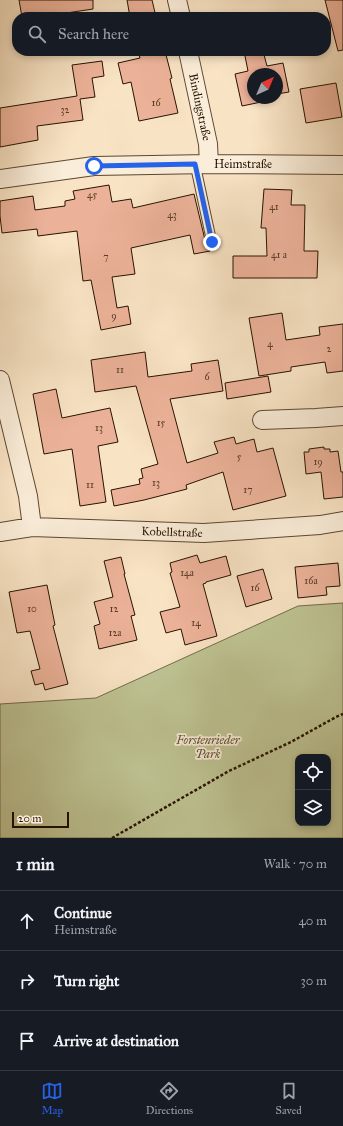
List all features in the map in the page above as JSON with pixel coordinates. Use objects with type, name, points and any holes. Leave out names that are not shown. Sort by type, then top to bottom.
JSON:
[{"type":"street","points":[[177,0],[180,12]]},
{"type":"street","name":"Bindingstraße","points":[[189,56],[208,144],[202,164]]},
{"type":"street","name":"Heimstraße","points":[[0,179],[94,166],[202,164],[343,165]]},
{"type":"street","points":[[0,380],[28,496],[32,527]]},
{"type":"street","points":[[262,420],[343,416]]},
{"type":"street","name":"Kobellstraße","points":[[0,532],[32,527],[204,533],[320,525],[343,521]]},
{"type":"lane","points":[[202,164],[212,242]]},
{"type":"path","points":[[112,838],[229,771],[291,742],[343,714]]},
{"type":"green space","name":"Forstenrieder Park","points":[[343,603],[343,838],[0,838],[0,704],[96,698],[298,606]]},
{"type":"building","points":[[19,0],[93,0],[93,9],[73,12],[21,12]]},
{"type":"building","points":[[127,0],[152,0],[155,12],[129,12]]},
{"type":"building","points":[[325,0],[343,0],[343,50],[338,51],[331,24],[331,12],[328,12]]},
{"type":"building","points":[[139,56],[166,56],[178,113],[139,121],[131,82],[123,84],[118,63],[140,58]]},
{"type":"building","points":[[245,56],[264,56],[267,66],[283,63],[289,92],[283,93],[283,68],[247,68]]},
{"type":"building","points":[[102,61],[104,76],[92,78],[95,97],[80,99],[83,120],[37,126],[38,140],[0,147],[0,108],[77,96],[72,65]]},
{"type":"building","points":[[247,71],[247,104],[252,104],[242,106],[235,74]]},
{"type":"building","points":[[336,83],[342,117],[306,123],[300,89]]},
{"type":"building","points":[[109,185],[112,202],[131,199],[133,208],[194,194],[206,244],[210,251],[194,254],[190,235],[131,248],[135,274],[112,277],[117,308],[128,306],[131,324],[101,330],[91,280],[83,281],[77,231],[38,236],[37,229],[2,233],[0,201],[33,196],[35,210],[65,206],[65,201],[75,199],[73,191]]},
{"type":"building","points":[[264,189],[292,190],[291,205],[305,205],[304,251],[318,251],[317,278],[233,278],[233,256],[267,256],[266,228],[261,228]]},
{"type":"building","points":[[282,313],[286,340],[320,335],[319,327],[343,324],[343,371],[327,373],[325,362],[291,367],[291,371],[259,376],[249,318]]},
{"type":"building","points":[[145,352],[148,377],[192,371],[191,364],[218,360],[223,391],[170,399],[187,463],[218,453],[214,442],[234,437],[236,444],[254,439],[257,452],[273,448],[286,496],[233,510],[223,472],[186,485],[187,489],[114,506],[111,490],[140,484],[139,479],[143,478],[141,469],[158,464],[136,386],[95,392],[91,360]]},
{"type":"building","points":[[268,376],[271,392],[227,399],[225,383]]},
{"type":"building","points":[[56,389],[62,418],[110,408],[118,442],[98,446],[106,502],[80,506],[72,449],[44,454],[33,394]]},
{"type":"building","points":[[324,447],[324,449],[330,449],[330,452],[338,451],[341,472],[343,472],[343,497],[324,499],[321,472],[306,474],[304,452],[309,452],[309,449]]},
{"type":"building","points":[[197,555],[200,563],[226,556],[231,575],[203,584],[217,636],[185,645],[181,629],[166,633],[160,612],[180,607],[170,573],[172,572],[170,563]]},
{"type":"building","points":[[121,557],[135,615],[131,616],[137,640],[99,649],[94,626],[100,624],[94,602],[113,597],[104,561]]},
{"type":"building","points":[[338,563],[340,586],[326,587],[327,595],[298,598],[295,567]]},
{"type":"building","points":[[263,569],[272,599],[246,607],[237,576]]},
{"type":"building","points":[[47,585],[55,625],[53,626],[68,684],[45,690],[43,683],[35,685],[31,671],[40,669],[30,631],[17,633],[9,592]]},
{"type":"route","points":[[94,166],[195,164],[212,242]]}]
